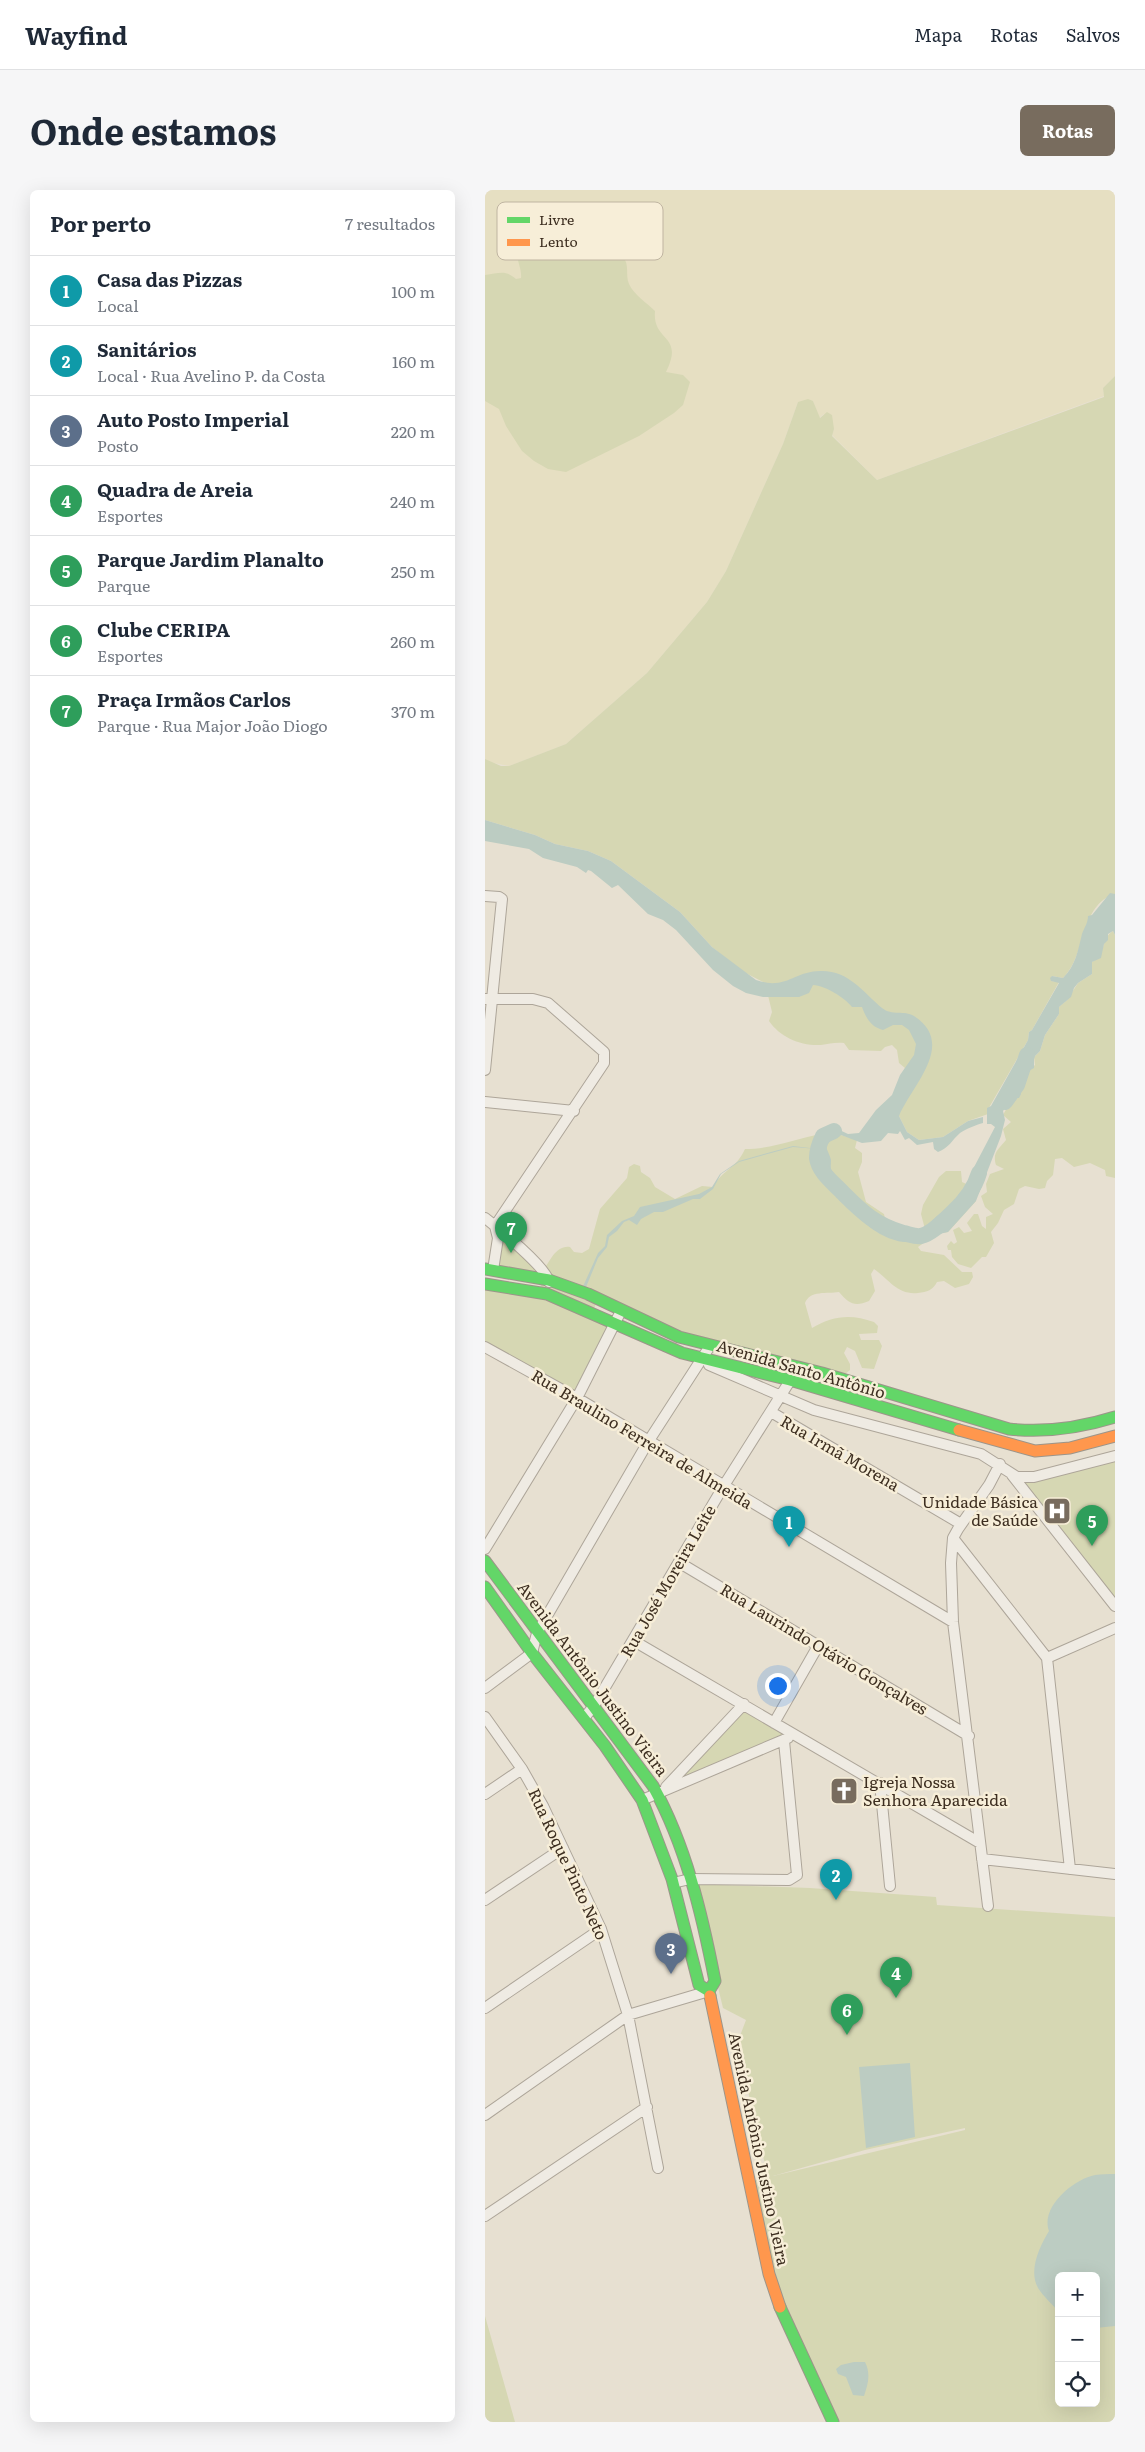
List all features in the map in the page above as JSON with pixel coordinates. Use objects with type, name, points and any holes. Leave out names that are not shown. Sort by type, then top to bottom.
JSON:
[{"type":"main road","name":"Avenida Santo Antônio","points":[[489,1270],[549,1280],[679,1337],[798,1367],[1009,1429],[1062,1431],[1115,1418]]},
{"type":"main road","name":"Avenida Santo Antônio","points":[[485,1284],[547,1294],[671,1349],[702,1360],[790,1380],[1023,1449],[1053,1452],[1115,1436]]},
{"type":"main road","name":"Avenida Antônio Justino Vieira","points":[[485,1561],[537,1633],[660,1791],[690,1879],[714,1976],[715,1981],[709,1991],[769,2274],[784,2318],[833,2422]]},
{"type":"main road","name":"Avenida Antônio Justino Vieira","points":[[485,1587],[532,1653],[584,1718],[642,1800],[673,1883],[699,1985],[709,1991]]},
{"type":"street","points":[[485,896],[499,897],[502,901],[488,999],[485,1070]]},
{"type":"street","points":[[488,999],[533,999],[547,1003],[604,1052],[604,1063],[574,1111],[495,1226],[498,1238],[489,1270]]},
{"type":"street","points":[[485,1102],[574,1111]]},
{"type":"street","points":[[485,1218],[519,1247],[549,1280],[547,1294]]},
{"type":"street","points":[[485,1549],[577,1398],[621,1311]]},
{"type":"street","points":[[485,1688],[532,1653],[537,1633],[649,1442],[710,1346]]},
{"type":"street","name":"Rua Braulino Ferreira de Almeida","points":[[485,1347],[577,1398],[723,1487],[953,1622]]},
{"type":"street","points":[[702,1360],[814,1410],[969,1450],[1000,1464],[1011,1474],[1115,1606]]},
{"type":"street","name":"Rua José Moreira Leite","points":[[584,1718],[594,1706],[634,1641],[723,1487],[798,1367]]},
{"type":"street","name":"Rua Irmã Morena","points":[[771,1412],[961,1524]]},
{"type":"street","points":[[1011,1474],[1034,1477],[1115,1456]]},
{"type":"street","points":[[988,1906],[969,1736],[953,1622],[951,1563],[953,1538],[989,1485],[1000,1464]]},
{"type":"street","points":[[953,1538],[1047,1658],[1070,1869]]},
{"type":"street","name":"Rua Laurindo Otávio Gonçalves","points":[[680,1563],[969,1736]]},
{"type":"street","points":[[1047,1658],[1115,1628]]},
{"type":"street","points":[[634,1641],[980,1843]]},
{"type":"street","points":[[775,1723],[818,1646]]},
{"type":"street","points":[[660,1791],[744,1704]]},
{"type":"street","name":"Rua Roque Pinto Neto","points":[[485,1717],[522,1768],[563,1848],[601,1929],[628,2016],[658,2168]]},
{"type":"street","points":[[642,1800],[784,1741],[794,1735]]},
{"type":"street","points":[[673,1883],[690,1879],[789,1880],[797,1875],[784,1741]]},
{"type":"street","points":[[485,1794],[522,1768]]},
{"type":"street","points":[[880,1783],[890,1886]]},
{"type":"street","points":[[485,1900],[563,1848]]},
{"type":"street","points":[[982,1859],[1115,1874]]},
{"type":"street","points":[[485,2008],[601,1929]]},
{"type":"street","points":[[485,2115],[628,2016],[709,1991]]},
{"type":"street","points":[[485,2216],[647,2107]]},
{"type":"shaded area","points":[[485,190],[1115,190],[1115,376],[1103,388],[1104,396],[877,480],[832,435],[834,429],[824,414],[819,418],[813,401],[798,402],[783,444],[726,571],[707,602],[647,673],[566,744],[509,766],[489,762],[485,759]]},
{"type":"shaded area","points":[[485,820],[535,835],[555,844],[588,851],[611,861],[680,912],[712,947],[756,980],[775,983],[813,972],[832,972],[848,978],[882,1008],[910,1014],[926,1027],[932,1039],[932,1052],[921,1078],[899,1116],[907,1132],[919,1140],[943,1137],[968,1121],[983,1117],[983,1123],[960,1133],[948,1146],[938,1152],[934,1149],[933,1142],[917,1145],[909,1138],[905,1140],[900,1131],[898,1134],[888,1133],[881,1141],[862,1143],[841,1135],[834,1137],[826,1146],[831,1160],[831,1170],[846,1196],[856,1207],[867,1217],[880,1224],[907,1234],[921,1236],[939,1214],[964,1200],[972,1192],[977,1177],[972,1171],[995,1127],[987,1124],[987,1108],[991,1106],[1028,1040],[1029,1032],[1032,1030],[1059,983],[1051,981],[1050,978],[1052,976],[1063,978],[1071,968],[1088,916],[1092,915],[1110,893],[1115,894],[1115,935],[1113,931],[1108,934],[1108,940],[1104,944],[1101,958],[1092,962],[1092,974],[1078,983],[1071,997],[1059,1007],[1059,1014],[1045,1035],[1040,1051],[1034,1057],[1034,1068],[1027,1072],[1025,1077],[1017,1076],[1015,1078],[1021,1094],[1019,1098],[1013,1098],[1003,1111],[1005,1120],[1001,1136],[976,1201],[948,1232],[916,1241],[899,1241],[886,1237],[868,1226],[825,1185],[819,1172],[818,1149],[824,1131],[831,1126],[848,1134],[859,1133],[876,1110],[892,1095],[900,1075],[914,1055],[916,1044],[909,1030],[902,1025],[893,1025],[883,1030],[875,1027],[869,1022],[862,1007],[852,1007],[844,999],[823,987],[813,985],[809,993],[799,997],[763,997],[746,993],[733,986],[713,970],[676,930],[663,920],[648,914],[618,885],[612,888],[591,871],[588,870],[586,873],[577,867],[543,858],[529,849],[485,841]]},
{"type":"shaded area","points":[[793,1146],[818,1149],[793,1147],[739,1162],[721,1174],[713,1189],[700,1199],[693,1199],[663,1212],[654,1212],[641,1219],[637,1225],[629,1220],[624,1222],[609,1237],[607,1247],[598,1258],[584,1292],[581,1291],[598,1253],[605,1246],[607,1235],[622,1221],[634,1216],[640,1207],[699,1194],[712,1187],[720,1174],[739,1161]]},
{"type":"shaded area","points":[[910,2063],[915,2137],[866,2148],[859,2067]]},
{"type":"shaded area","points":[[1115,2174],[1115,2326],[1100,2328],[1100,2272],[1055,2272],[1055,2308],[1038,2288],[1034,2274],[1036,2258],[1049,2231],[1049,2213],[1054,2204],[1069,2188],[1078,2182],[1097,2175]]},
{"type":"shaded area","points":[[865,2362],[867,2366],[868,2379],[864,2396],[853,2395],[846,2377],[838,2374],[836,2369],[841,2365]]},
{"type":"green space","points":[[518,260],[625,260],[631,288],[655,311],[655,321],[658,328],[670,344],[672,351],[671,360],[666,372],[683,375],[690,382],[683,405],[674,413],[639,436],[566,472],[548,469],[522,451],[506,426],[499,409],[485,401],[485,275],[505,273],[516,279],[521,278]]},
{"type":"green space","points":[[1115,376],[1115,894],[1103,900],[1089,919],[1071,968],[1063,978],[1052,976],[1051,981],[1059,982],[1032,1030],[1029,1032],[1028,1040],[987,1111],[988,1114],[968,1121],[943,1137],[919,1140],[907,1132],[899,1116],[896,1086],[905,1068],[899,1063],[897,1050],[892,1045],[885,1047],[881,1051],[849,1050],[844,1043],[806,1044],[791,1039],[779,1032],[769,1021],[772,1012],[765,983],[740,970],[712,947],[680,912],[611,861],[588,851],[555,844],[535,835],[485,820],[485,759],[501,766],[509,766],[566,744],[647,673],[707,602],[726,571],[783,444],[798,402],[808,399],[813,401],[820,418],[827,412],[832,415],[834,429],[832,436],[877,480],[1104,397],[1103,388]]},
{"type":"green space","points":[[1113,931],[1115,935],[1115,1178],[1106,1176],[1105,1170],[1090,1163],[1074,1167],[1062,1158],[1055,1159],[1053,1175],[1047,1181],[1045,1188],[1039,1189],[1025,1186],[1019,1189],[1014,1204],[1004,1210],[991,1232],[994,1243],[986,1257],[982,1257],[971,1268],[958,1264],[947,1246],[951,1241],[954,1244],[957,1242],[953,1230],[959,1227],[964,1233],[972,1231],[967,1223],[974,1214],[978,1214],[982,1226],[986,1229],[986,1217],[993,1214],[985,1207],[981,1196],[987,1192],[986,1184],[990,1174],[1004,1169],[996,1165],[995,1157],[997,1151],[1006,1140],[1003,1129],[1011,1122],[1003,1115],[1018,1088],[1015,1078],[1027,1072],[1035,1065],[1034,1057],[1040,1051],[1045,1035],[1059,1014],[1059,1007],[1067,1000],[1078,983],[1092,974],[1092,962],[1100,955],[1106,938]]},
{"type":"green space","points":[[823,1134],[841,1135],[857,1140],[855,1148],[862,1153],[862,1162],[858,1172],[866,1202],[884,1214],[887,1228],[911,1236],[921,1236],[925,1229],[921,1214],[923,1205],[939,1177],[946,1171],[961,1171],[962,1182],[973,1187],[976,1201],[948,1232],[936,1234],[918,1247],[921,1251],[944,1255],[962,1272],[972,1272],[973,1277],[969,1284],[955,1288],[944,1281],[937,1282],[932,1289],[911,1293],[894,1286],[874,1269],[871,1274],[875,1291],[869,1301],[856,1304],[846,1299],[839,1292],[819,1293],[807,1299],[805,1303],[812,1328],[827,1320],[843,1317],[866,1319],[878,1326],[877,1333],[859,1334],[861,1340],[879,1340],[882,1346],[874,1369],[862,1368],[855,1351],[847,1347],[844,1353],[850,1364],[850,1370],[845,1374],[710,1346],[598,1299],[592,1313],[615,1324],[577,1398],[485,1347],[485,1284],[540,1293],[542,1278],[493,1270],[495,1226],[543,1271],[554,1254],[561,1248],[570,1247],[574,1252],[582,1253],[589,1249],[600,1209],[627,1178],[629,1167],[634,1164],[640,1166],[641,1172],[650,1178],[655,1187],[675,1199],[702,1186],[713,1187],[721,1176],[737,1161],[745,1149],[755,1149]]},
{"type":"green space","points":[[1115,1458],[1115,1603],[1017,1479]]},
{"type":"green space","points":[[745,1710],[790,1738],[667,1785]]},
{"type":"green space","points":[[693,1884],[810,1888],[936,1897],[937,1905],[1115,1917],[1115,2422],[836,2422],[786,2315],[752,2181],[768,2177],[741,2061],[742,2052],[735,2049],[746,2020],[723,2008]],"holes":[[[965,2128],[965,2130],[773,2176],[865,2150]]]},
{"type":"green space","points":[[485,2316],[515,2422],[485,2422]]},
{"type":"waterway","points":[[1005,1102],[1017,1085],[1027,1055]]},
{"type":"waterway","points":[[834,1131],[823,1136],[820,1143],[817,1158],[821,1169],[864,1213],[877,1222],[903,1233],[921,1236],[934,1230],[964,1200],[979,1173]]},
{"type":"traffic: fast","points":[[485,1269],[549,1280],[588,1294],[679,1337],[822,1373],[1009,1429],[1063,1429],[1115,1417]]},
{"type":"traffic: fast","points":[[485,1284],[547,1294],[682,1353],[790,1380],[959,1430]]},
{"type":"traffic: fast","points":[[485,1561],[653,1786],[665,1809],[684,1856],[698,1906],[715,1981],[709,1991],[710,1996]]},
{"type":"traffic: fast","points":[[485,1587],[532,1653],[605,1746],[642,1800],[672,1879],[699,1985],[709,1991]]},
{"type":"traffic: fast","points":[[780,2307],[833,2422]]},
{"type":"traffic: slow","points":[[959,1430],[1035,1451],[1070,1448],[1115,1436]]},
{"type":"traffic: slow","points":[[710,1996],[769,2274],[780,2307]]},
{"type":"place","name":"Praça Irmãos Carlos","points":[[511,1253]]},
{"type":"place","name":"Unidade Básica de Saúde","points":[[1057,1511]]},
{"type":"place","name":"Parque Jardim Planalto","points":[[1092,1546]]},
{"type":"place","name":"Casa das Pizzas","points":[[789,1547]]},
{"type":"place","name":"Igreja Nossa Senhora Aparecida","points":[[844,1791]]},
{"type":"place","name":"Sanitários","points":[[836,1900]]},
{"type":"place","name":"Auto Posto Imperial","points":[[671,1974]]},
{"type":"place","name":"Quadra de Areia","points":[[896,1998]]},
{"type":"place","name":"Clube CERIPA","points":[[847,2035]]}]
